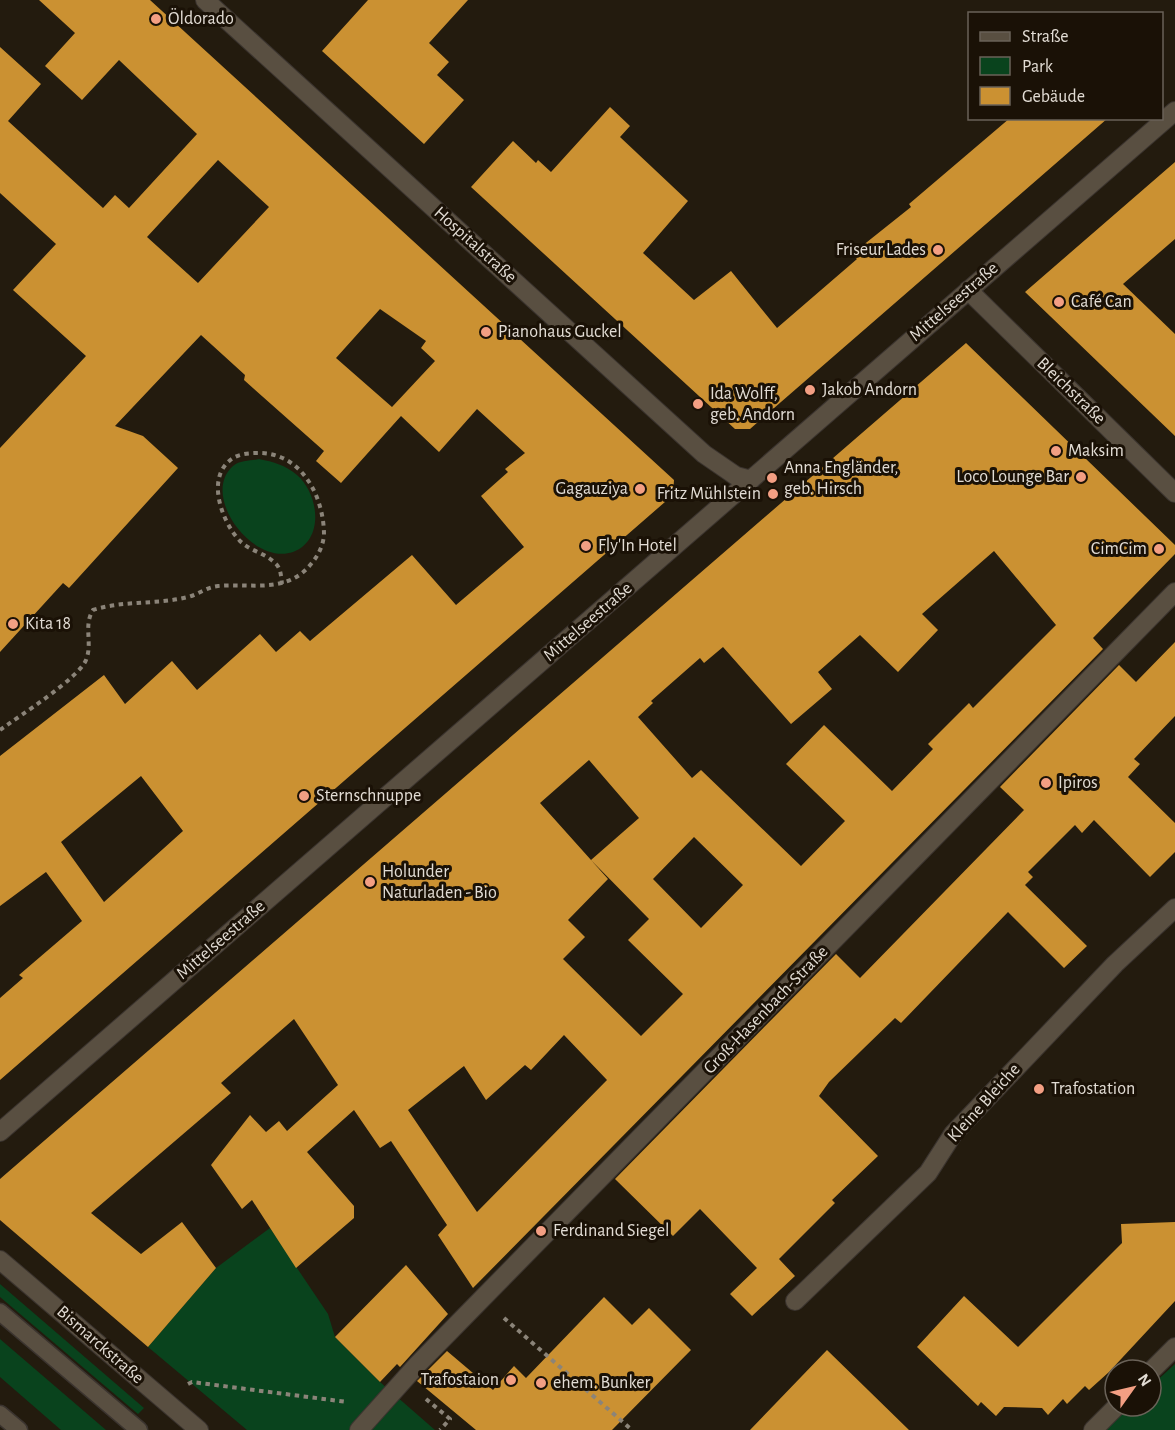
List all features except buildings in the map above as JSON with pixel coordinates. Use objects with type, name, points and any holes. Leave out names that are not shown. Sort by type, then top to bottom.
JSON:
[{"type":"street","name":"Hospitalstraße","points":[[205,0],[704,454],[736,476],[751,480]]},
{"type":"street","name":"Mittelseestraße","points":[[0,1132],[1175,111]]},
{"type":"street","name":"Bleichstraße","points":[[968,290],[1175,493]]},
{"type":"street","name":"Groß-Hasenbach-Straße","points":[[359,1430],[391,1392],[1175,592]]},
{"type":"street","name":"Kleine Bleiche","points":[[795,1301],[928,1173],[953,1134],[1115,964],[1175,908]]},
{"type":"street","name":"Bismarckstraße","points":[[0,1260],[199,1430]]},
{"type":"street","points":[[1163,1359],[1175,1347]]},
{"type":"street","points":[[1093,1430],[1105,1418]]},
{"type":"lane","points":[[0,1312],[139,1430]]},
{"type":"lane","points":[[0,1414],[19,1430]]},
{"type":"path","points":[[0,730],[80,670],[88,652],[88,618],[93,610],[189,597],[218,586],[282,584],[296,579],[306,571],[321,548],[323,527],[316,496],[300,469],[286,460],[270,453],[241,454],[227,463],[219,478],[220,504],[233,533],[248,548],[275,562],[280,570],[282,584]]},
{"type":"path","points":[[482,1299],[632,1430]]},
{"type":"path","points":[[185,1386],[192,1382],[357,1404]]},
{"type":"path","points":[[426,1399],[450,1419],[440,1430]]},
{"type":"green space","points":[[259,459],[279,464],[293,472],[310,493],[314,505],[314,527],[310,538],[293,552],[277,554],[262,549],[247,539],[235,525],[227,510],[223,494],[224,479],[236,464]]},
{"type":"green space","points":[[270,1228],[328,1314],[335,1337],[380,1382],[435,1430],[247,1430],[148,1347],[216,1268]]},
{"type":"green space","points":[[0,1284],[144,1408],[138,1414],[0,1297]]},
{"type":"green space","points":[[0,1339],[106,1430],[61,1430],[0,1377]]},
{"type":"green space","points":[[1175,1364],[1175,1430],[1103,1430],[1116,1418],[1163,1418],[1163,1375]]},
{"type":"place","name":"Öldorado","points":[[156,19]]},
{"type":"place","name":"Friseur Lades","points":[[938,250]]},
{"type":"place","name":"Café Can","points":[[1059,302]]},
{"type":"place","name":"Pianohaus Guckel","points":[[486,332]]},
{"type":"place","name":"Jakob Andorn","points":[[810,390]]},
{"type":"place","name":"Ida Wolff, geb. Andorn","points":[[698,404]]},
{"type":"place","name":"Maksim","points":[[1056,451]]},
{"type":"place","name":"Loco Lounge Bar","points":[[1081,477]]},
{"type":"place","name":"Anna Engländer, geb. Hirsch","points":[[772,478]]},
{"type":"place","name":"Gagauziya","points":[[640,489]]},
{"type":"place","name":"Fritz Mühlstein","points":[[773,494]]},
{"type":"place","name":"Fly'In Hotel","points":[[586,546]]},
{"type":"place","name":"CimCim","points":[[1159,549]]},
{"type":"place","name":"Kita 18","points":[[13,624]]},
{"type":"place","name":"Ipiros","points":[[1046,783]]},
{"type":"place","name":"Sternschnuppe","points":[[304,796]]},
{"type":"place","name":"Holunder Naturladen - Bio","points":[[370,882]]},
{"type":"place","name":"Trafostation","points":[[1039,1089]]},
{"type":"place","name":"Ferdinand Siegel","points":[[541,1231]]},
{"type":"place","name":"Trafostaion","points":[[511,1380]]},
{"type":"place","name":"ehem. Bunker","points":[[541,1383]]}]
